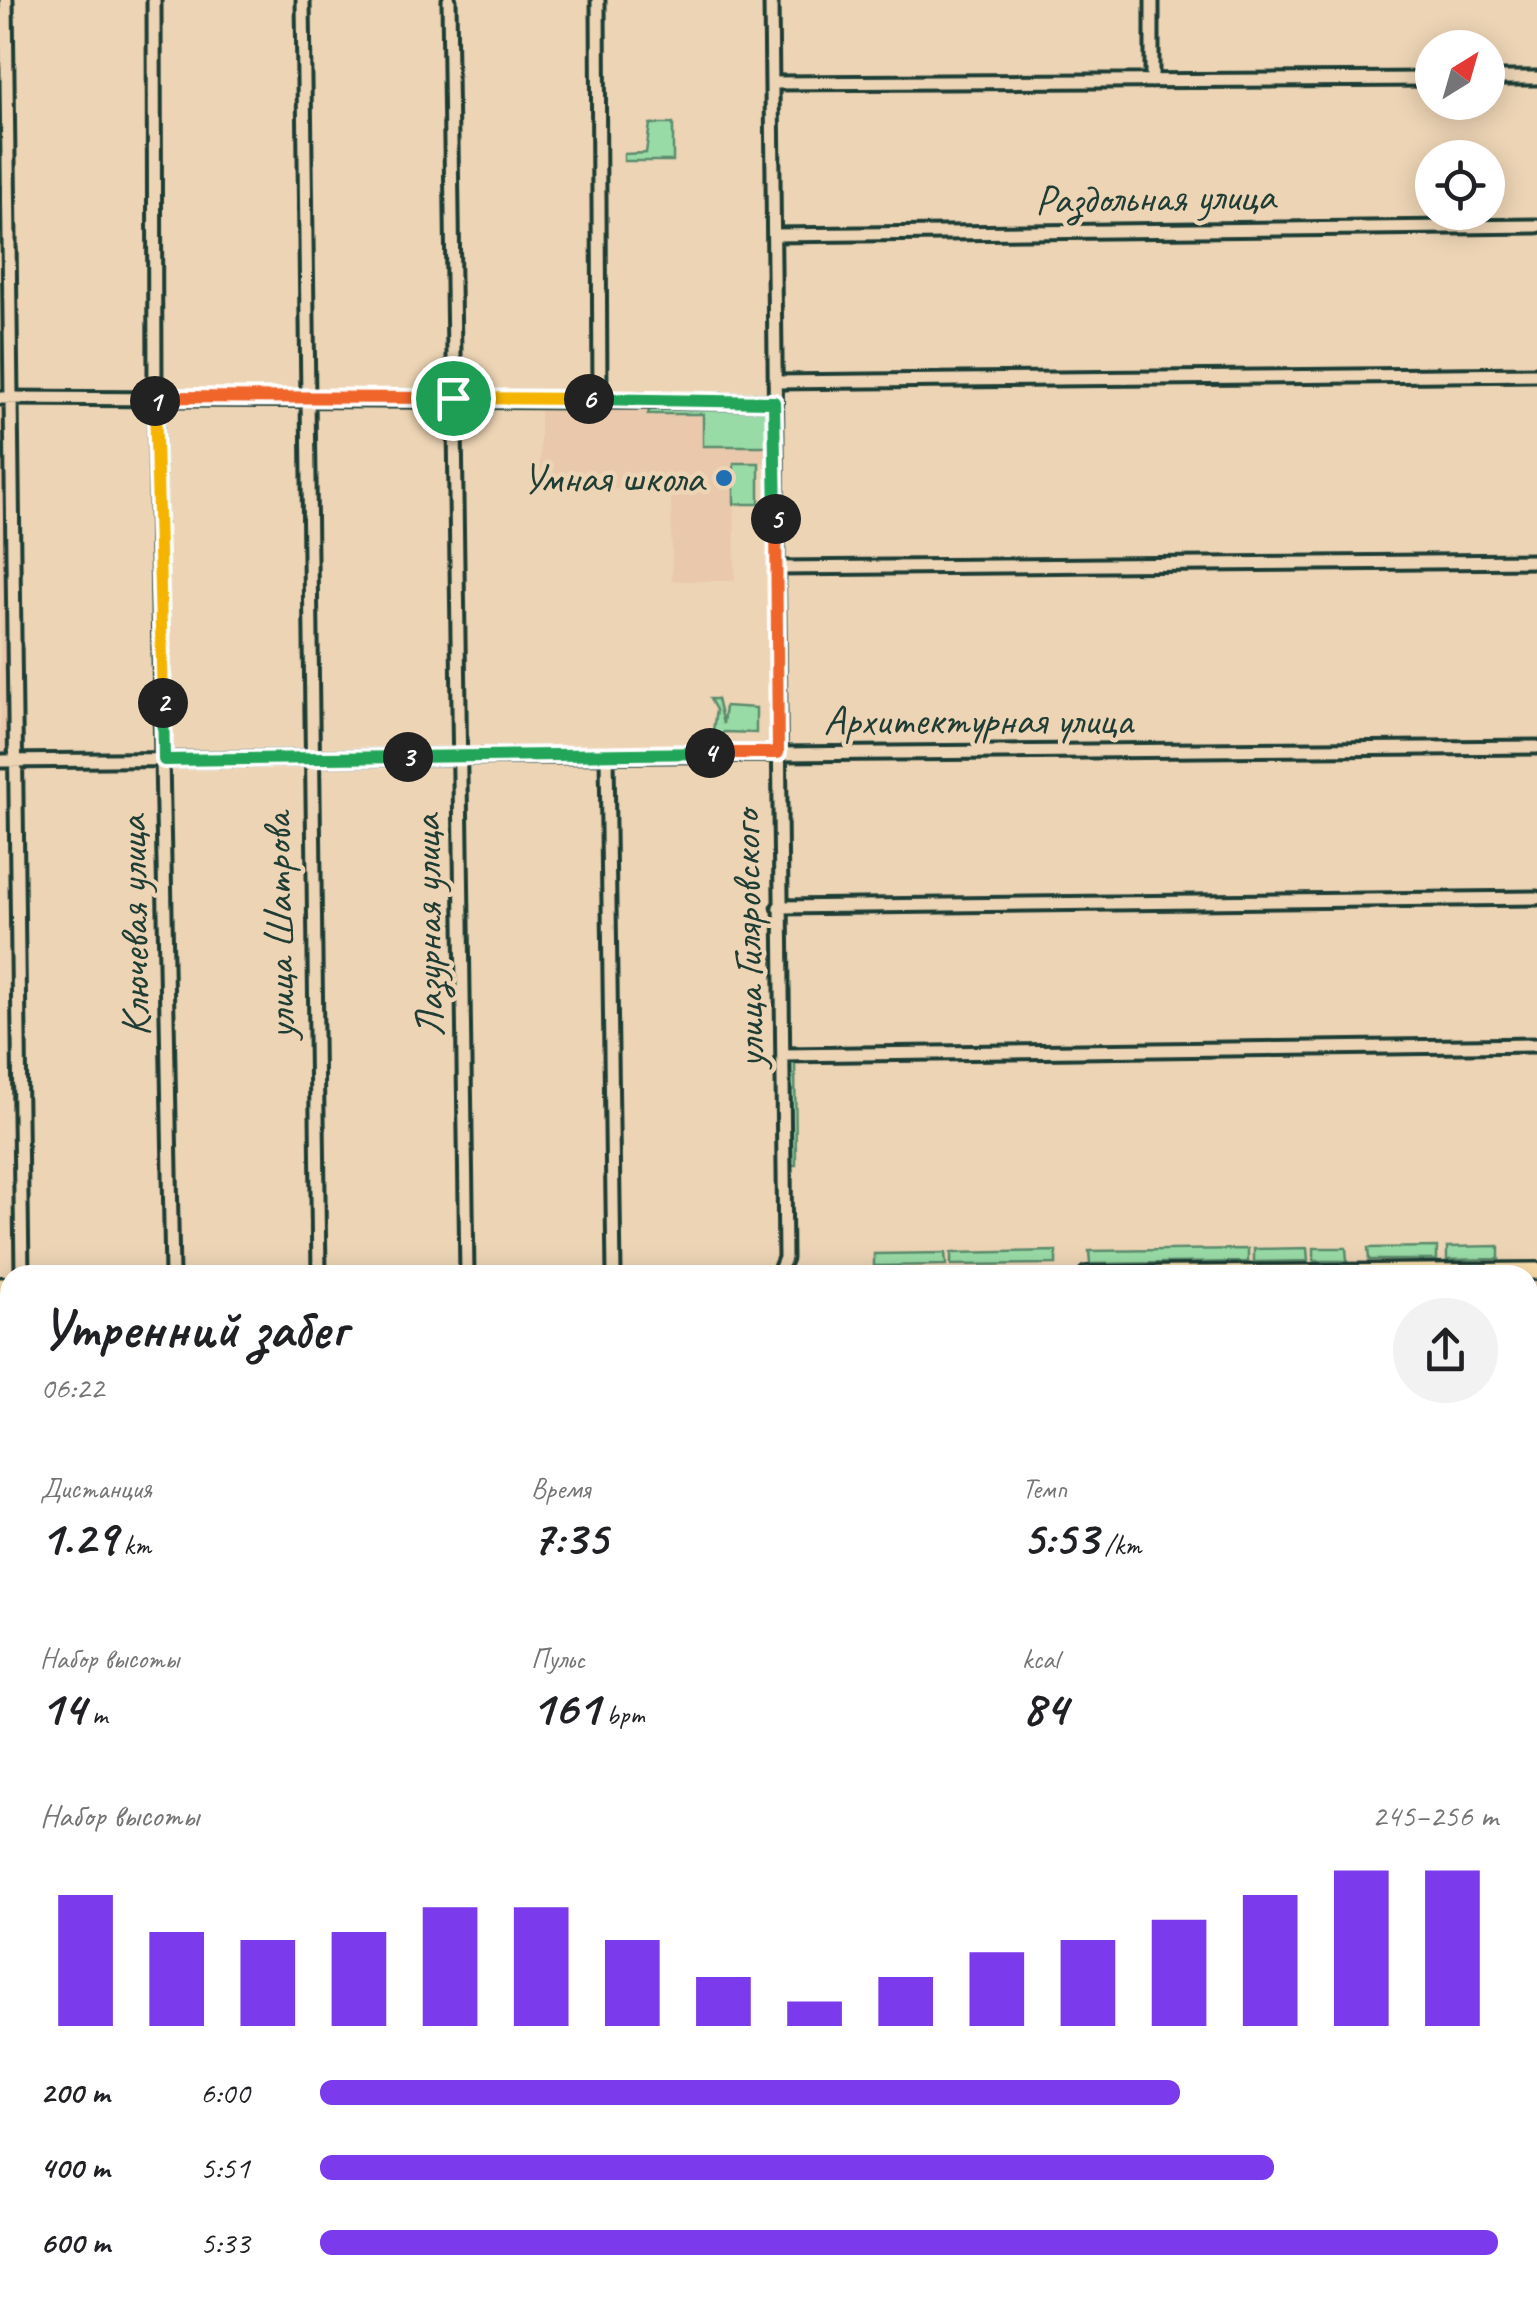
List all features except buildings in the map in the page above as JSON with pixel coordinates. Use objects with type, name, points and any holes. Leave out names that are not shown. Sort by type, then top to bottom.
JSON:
[{"type":"street","points":[[6,0],[5,398],[22,1265]]},
{"type":"street","name":"Ключевая улица","points":[[154,0],[155,397],[172,1265]]},
{"type":"street","name":"улица Шатрова","points":[[304,0],[319,1265]]},
{"type":"street","name":"Лазурная улица","points":[[449,0],[467,1265]]},
{"type":"street","points":[[598,0],[600,400]]},
{"type":"street","name":"улица Гиляровского","points":[[771,0],[783,1055],[782,1265]]},
{"type":"street","points":[[1152,0],[1152,81]]},
{"type":"street","points":[[772,83],[1415,78]]},
{"type":"street","points":[[1505,78],[1537,78]]},
{"type":"street","name":"Раздольная улица","points":[[774,235],[1537,226]]},
{"type":"street","points":[[775,382],[1537,374]]},
{"type":"street","points":[[5,398],[774,402]]},
{"type":"street","points":[[777,568],[1537,562]]},
{"type":"street","name":"Архитектурная улица","points":[[0,761],[1537,747]]},
{"type":"street","points":[[607,754],[614,1265]]},
{"type":"street","points":[[779,908],[1537,898]]},
{"type":"street","points":[[783,1055],[1537,1045]]},
{"type":"shaded area","points":[[2,401],[11,755],[0,755]]},
{"type":"shaded area","points":[[540,405],[768,410],[770,463],[734,464],[735,581],[672,581],[671,489],[540,489]]},
{"type":"green space","points":[[650,124],[673,124],[673,161],[624,161],[624,154],[646,153]]},
{"type":"green space","points":[[651,405],[760,406],[770,414],[770,446],[703,446],[703,414],[648,414]]},
{"type":"green space","points":[[734,463],[759,463],[759,504],[734,504]]},
{"type":"green space","points":[[710,699],[717,699],[723,724],[725,706],[756,708],[756,733],[724,732],[720,736],[713,731],[716,710]]},
{"type":"green space","points":[[795,1058],[796,1165],[786,1165],[785,1067]]},
{"type":"green space","points":[[1499,1246],[1499,1259],[1447,1260],[1447,1247]]},
{"type":"green space","points":[[1437,1247],[1437,1260],[1369,1260],[1368,1248]]},
{"type":"green space","points":[[1307,1248],[1308,1261],[1254,1262],[1254,1249]]},
{"type":"green space","points":[[1314,1248],[1346,1248],[1347,1261],[1314,1261]]},
{"type":"green space","points":[[1248,1249],[1248,1262],[1090,1264],[1089,1251]]},
{"type":"green space","points":[[1056,1251],[1056,1264],[951,1265],[951,1253]]},
{"type":"green space","points":[[945,1253],[946,1265],[874,1265],[874,1254]]},
{"type":"place","name":"Умная школа","points":[[724,478]]},
{"type":"route","points":[[155,397],[453,398],[774,402],[778,753],[164,760],[155,397]]}]
